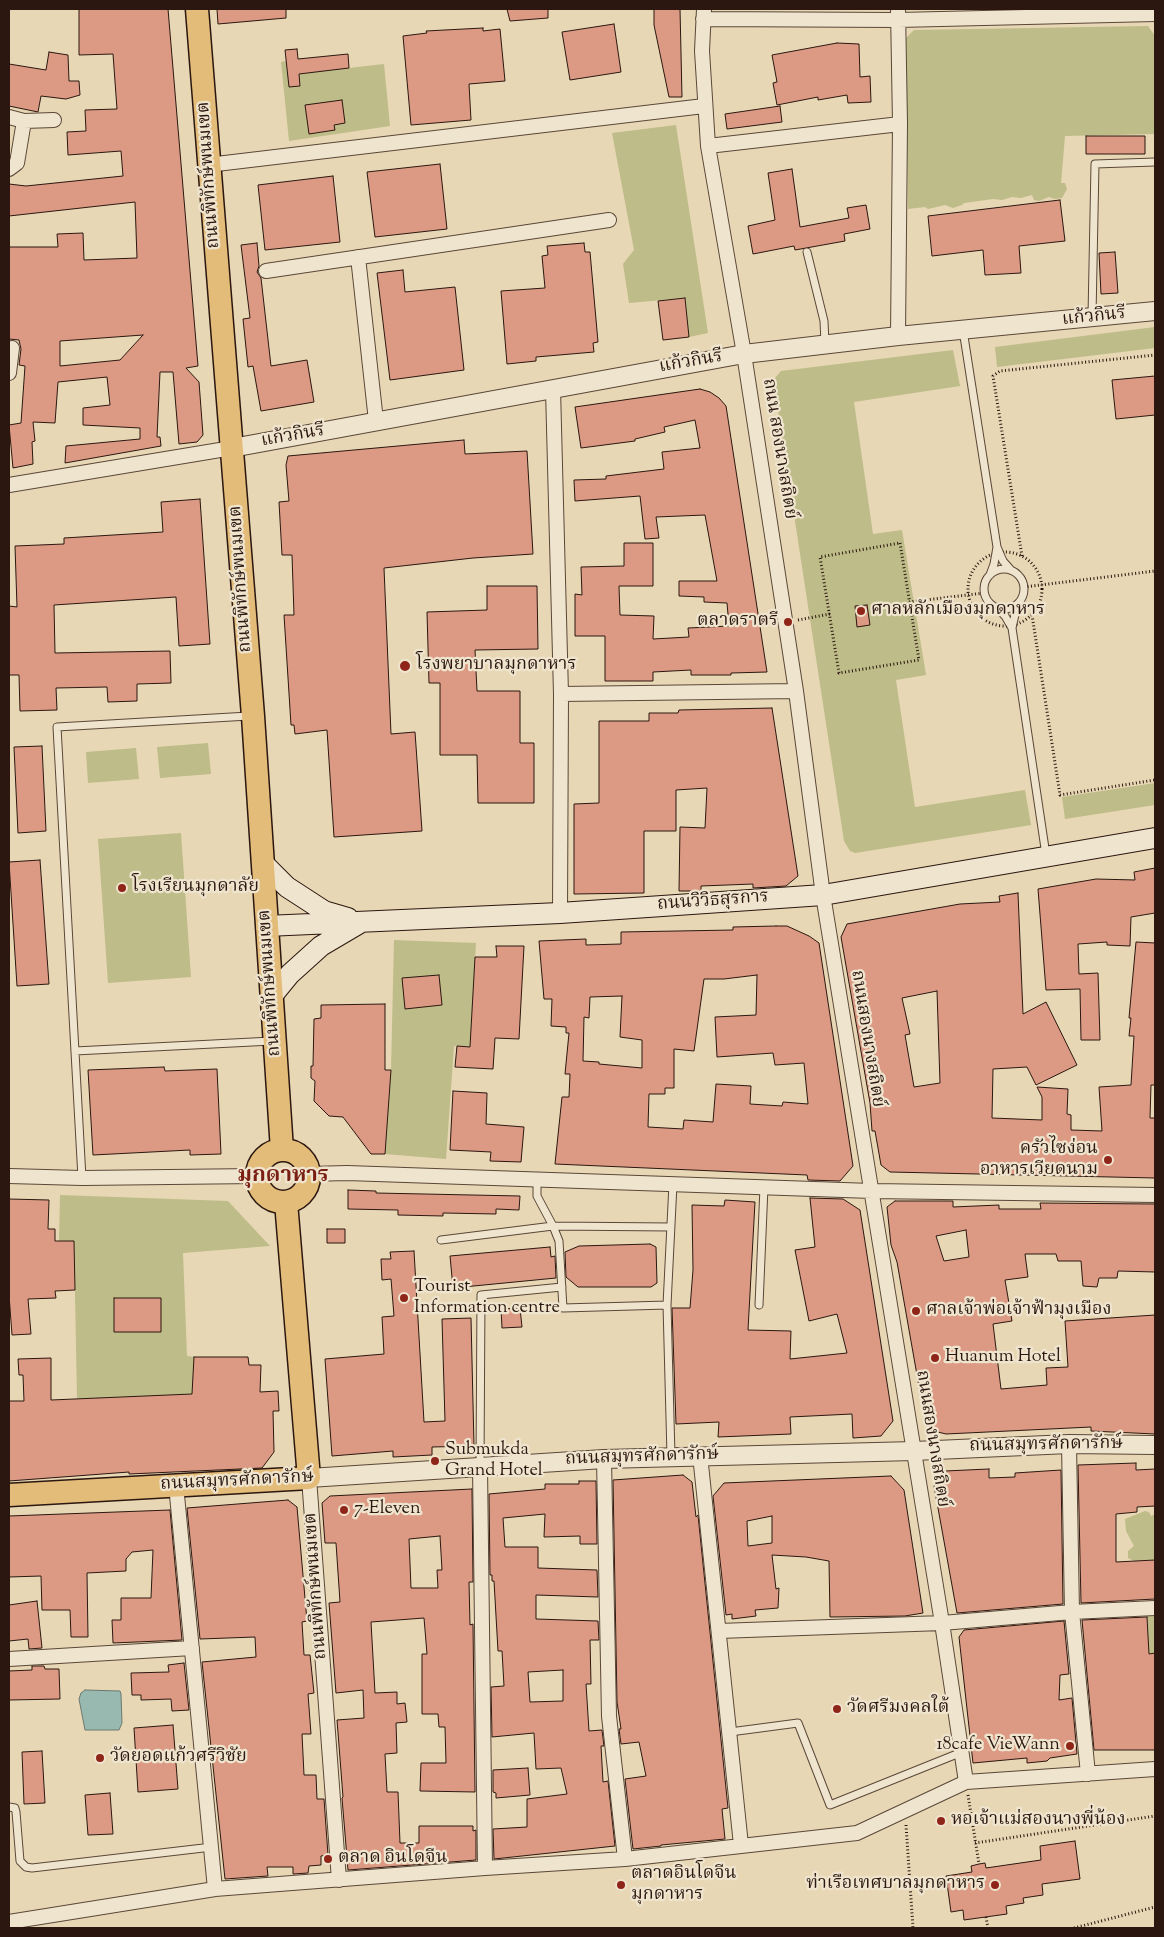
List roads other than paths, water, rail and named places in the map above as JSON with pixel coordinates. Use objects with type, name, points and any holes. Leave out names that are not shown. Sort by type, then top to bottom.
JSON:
[{"type":"main road","name":"ถนนพิทักษ์พนมเขต","points":[[197,9],[263,863],[282,1150]]},
{"type":"main road","name":"ถนนวิวิธสุรการ","points":[[266,926],[560,913],[823,895],[1155,838]]},
{"type":"main road","points":[[263,863],[287,887],[324,910],[361,922]]},
{"type":"main road","points":[[272,996],[290,974],[321,946],[361,922]]},
{"type":"main road","points":[[282,1150],[296,1152],[303,1158],[309,1168],[307,1187],[302,1195],[286,1202],[272,1200],[263,1194],[258,1186],[257,1176],[261,1161],[267,1154],[282,1150]]},
{"type":"main road","name":"ถนนพิทักษ์พนมเขต","points":[[286,1202],[309,1478]]},
{"type":"main road","name":"ถนนสมุทรศักดารักษ์","points":[[9,1495],[309,1478]]},
{"type":"street","points":[[704,14],[1155,14]]},
{"type":"street","name":"ถนน สองนางสถิตย์","points":[[704,14],[702,51],[708,146],[744,354],[786,623],[823,895]]},
{"type":"street","points":[[898,14],[900,124],[898,336]]},
{"type":"street","points":[[208,165],[704,106]]},
{"type":"street","points":[[9,117],[24,120],[54,120]]},
{"type":"street","points":[[9,168],[17,163],[24,120]]},
{"type":"street","points":[[708,146],[900,124]]},
{"type":"street","points":[[266,271],[609,220]]},
{"type":"street","points":[[358,257],[376,421]]},
{"type":"street","name":"แก้วกินรี","points":[[232,448],[744,354],[825,343],[1155,311]]},
{"type":"street","points":[[9,373],[12,348]]},
{"type":"street","points":[[553,389],[561,694],[560,913]]},
{"type":"street","points":[[9,485],[232,448]]},
{"type":"street","points":[[561,694],[796,691]]},
{"type":"street","name":"ถนนสองนางสถิตย์","points":[[823,895],[942,1623],[966,1782]]},
{"type":"street","points":[[309,1174],[347,1173],[872,1191],[1155,1196]]},
{"type":"street","points":[[9,1176],[82,1178],[257,1176]]},
{"type":"street","points":[[1069,1444],[1072,1612],[1088,1774]]},
{"type":"street","name":"ถนนสมุทรศักดารักษ์","points":[[309,1478],[671,1456],[1069,1444],[1155,1445]]},
{"type":"street","points":[[700,1455],[741,1845]]},
{"type":"street","points":[[604,1459],[609,1716],[625,1859]]},
{"type":"street","points":[[480,1467],[485,1868]]},
{"type":"street","name":"ถนนพิทักษ์พนมเขต","points":[[309,1478],[339,1880]]},
{"type":"street","points":[[176,1485],[215,1890]]},
{"type":"street","points":[[719,1631],[942,1623],[1072,1612],[1155,1608]]},
{"type":"street","points":[[9,1658],[192,1648]]},
{"type":"street","points":[[9,1922],[215,1890],[485,1868],[625,1859],[857,1834],[966,1782],[1155,1769]]},
{"type":"lane","points":[[1092,318],[1095,164],[1155,162]]},
{"type":"lane","points":[[807,252],[824,321],[825,343]]},
{"type":"lane","points":[[963,330],[997,550],[1010,570]]},
{"type":"lane","points":[[997,550],[990,575],[986,580],[984,593],[991,605],[1006,616],[1011,627],[1046,857]]},
{"type":"lane","points":[[990,575],[1001,569],[1010,570],[1019,575],[1024,586],[1024,594],[1017,606],[1011,627]]},
{"type":"lane","points":[[997,609],[1011,609],[1017,606]]},
{"type":"lane","points":[[82,1178],[57,726],[252,716]]},
{"type":"lane","points":[[75,1051],[275,1040]]},
{"type":"lane","points":[[537,1179],[537,1196],[559,1241],[563,1308],[667,1305]]},
{"type":"lane","points":[[671,1456],[667,1305],[673,1184]]},
{"type":"lane","points":[[759,1305],[764,1187]]},
{"type":"lane","points":[[441,1240],[553,1226],[671,1227]]},
{"type":"lane","points":[[480,1467],[481,1295],[562,1287]]},
{"type":"lane","points":[[730,1732],[798,1723],[830,1805],[962,1752]]},
{"type":"lane","points":[[9,1807],[15,1808],[20,1861],[26,1867],[32,1868],[212,1846]]},
{"type":"water","points":[[85,1690],[120,1691],[122,1723],[119,1730],[85,1730],[79,1699],[81,1693]]},
{"type":"place","name":"ศาลหลักเมืองมุกดาหาร","points":[[861,611]]},
{"type":"place","name":"ตลาดราตรี","points":[[788,622]]},
{"type":"place","name":"โรงพยาบาลมุกดาหาร","points":[[405,666]]},
{"type":"place","name":"โรงเรียนมุกดาลัย","points":[[122,888]]},
{"type":"place","name":"ครัวไซง่อน อาหารเวียดนาม","points":[[1108,1160]]},
{"type":"place","name":"Tourist Information centre","points":[[404,1298]]},
{"type":"place","name":"ศาลเจ้าพ่อเจ้าฟ้ามุงเมือง","points":[[916,1311]]},
{"type":"place","name":"Huanum Hotel","points":[[935,1358]]},
{"type":"place","name":"Submukda Grand Hotel","points":[[435,1461]]},
{"type":"place","name":"7-Eleven","points":[[344,1510]]},
{"type":"place","name":"วัดศรีมงคลใต้","points":[[837,1709]]},
{"type":"place","name":"18cafe VieWann","points":[[1070,1746]]},
{"type":"place","name":"วัดยอดแก้วศรีวิชัย","points":[[100,1758]]},
{"type":"place","name":"หอเจ้าแม่สองนางพี่น้อง","points":[[941,1821]]},
{"type":"place","name":"ตลาด อินโดจีน","points":[[328,1859]]},
{"type":"place","name":"ตลาดอินโดจีน มุกดาหาร","points":[[621,1885]]},
{"type":"place","name":"ท่าเรือเทศบาลมุกดาหาร","points":[[995,1885]]},
{"type":"district","name":"มุกดาหาร","points":[[283,1177]]}]
